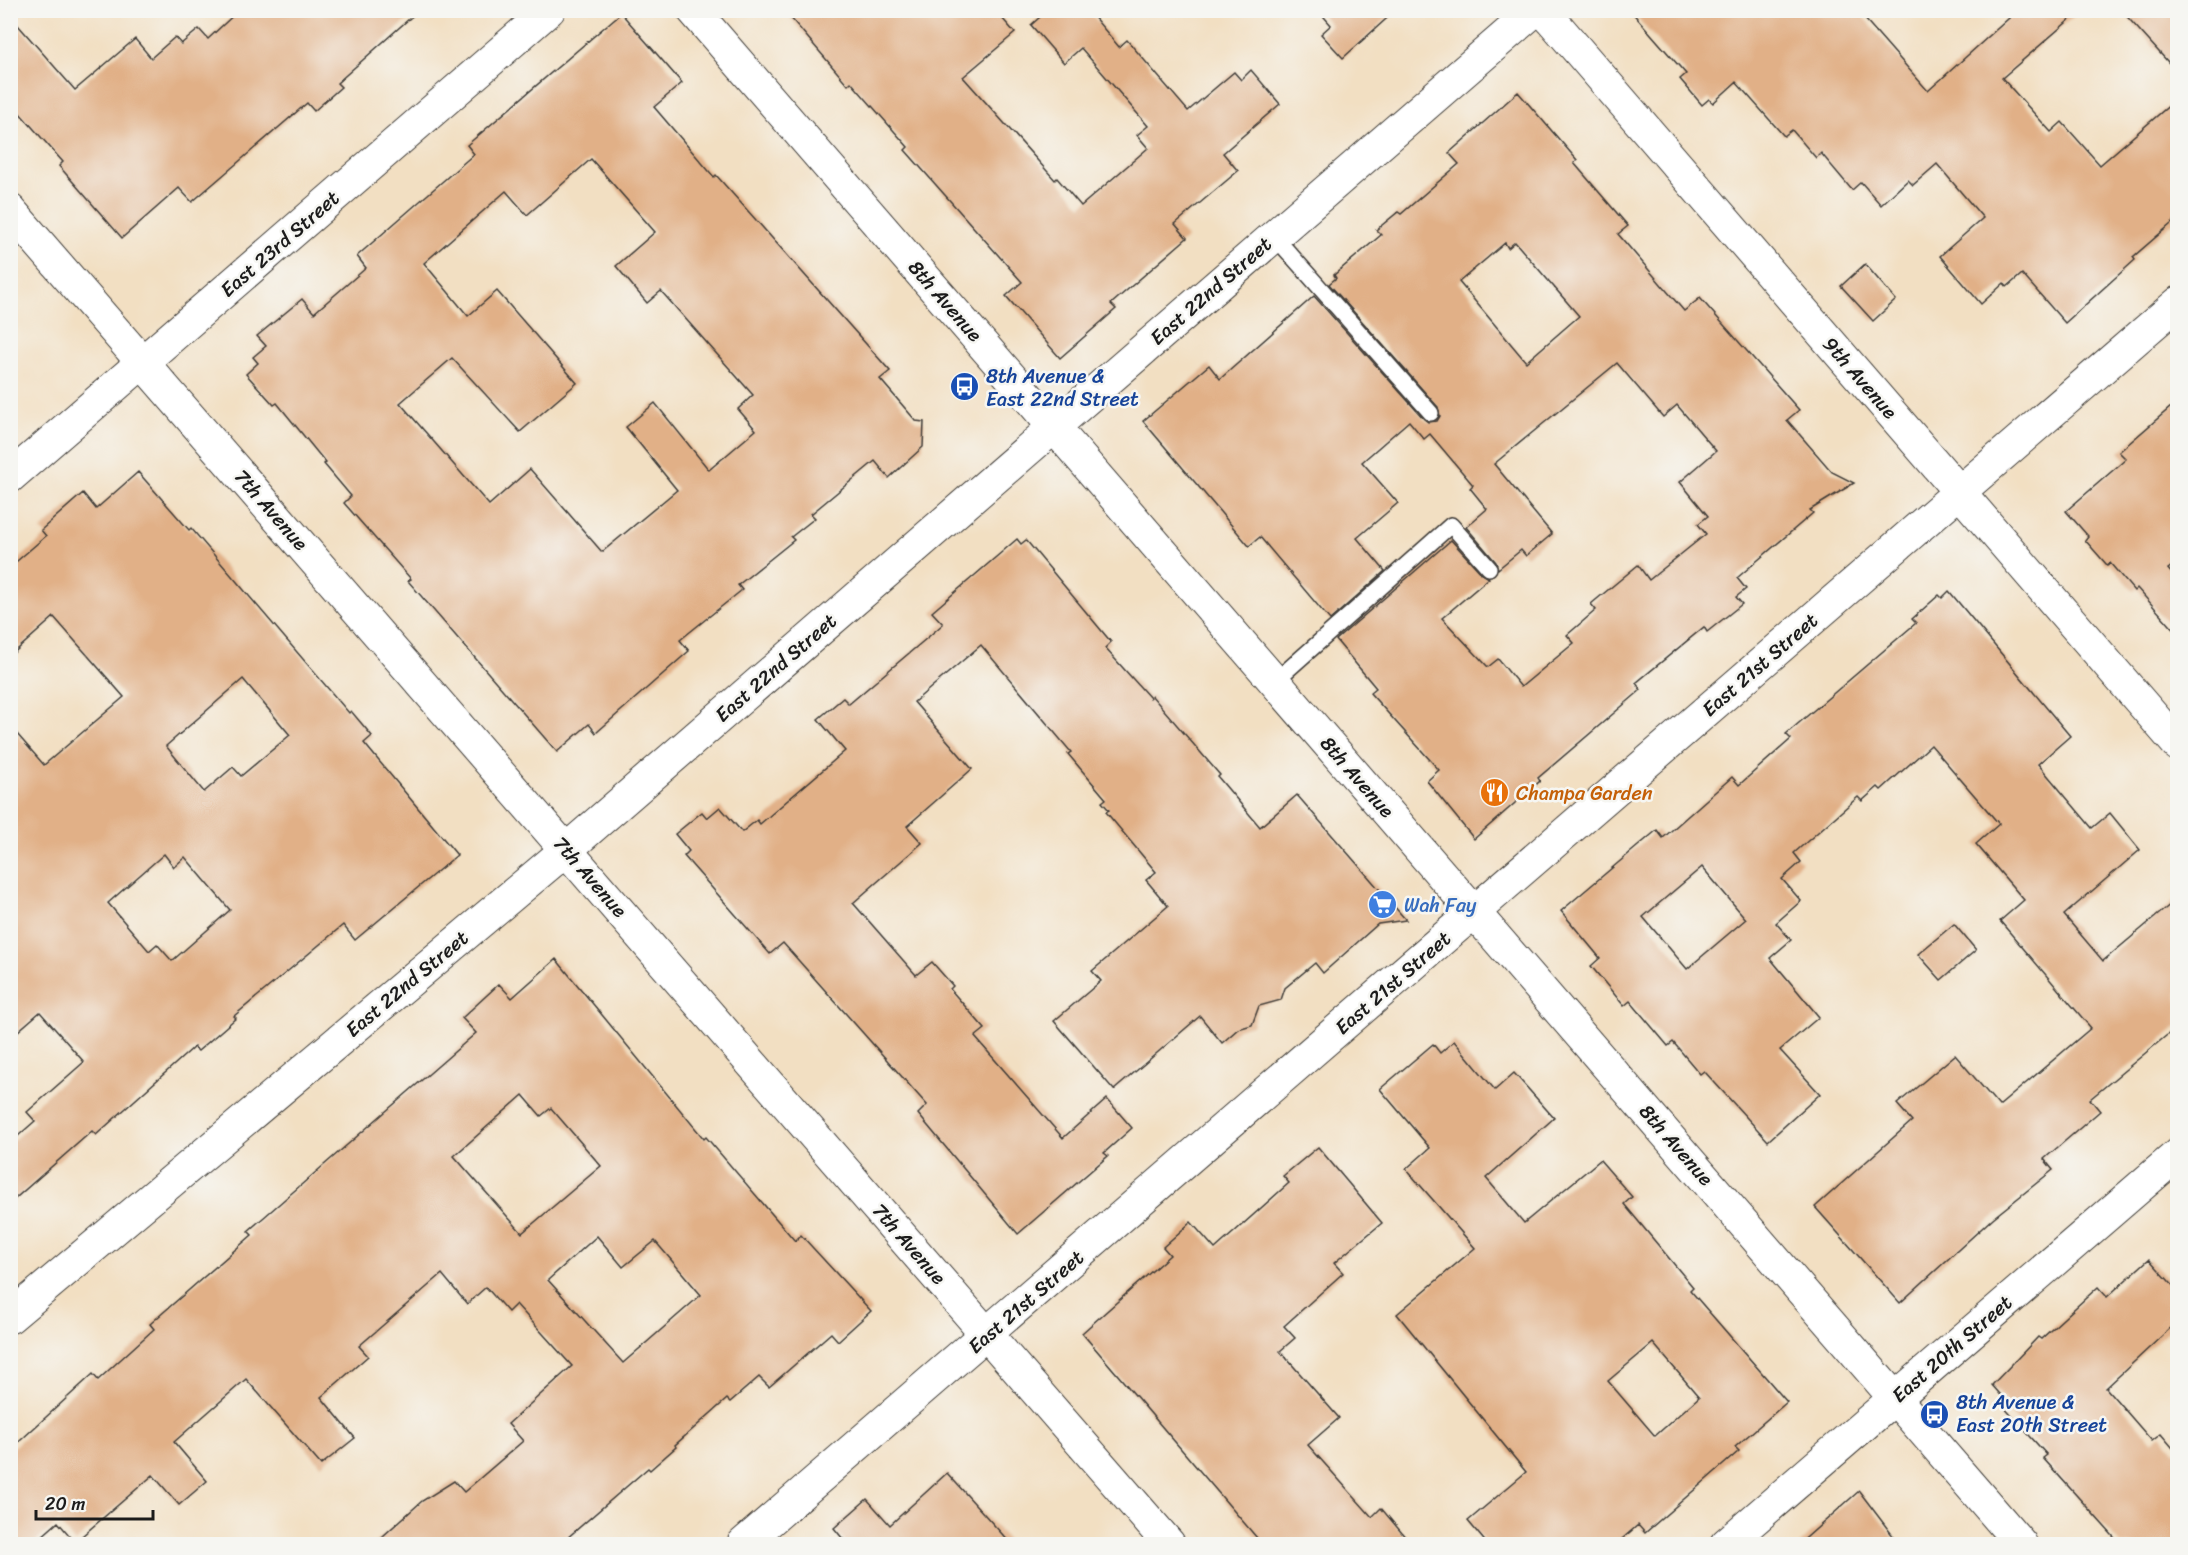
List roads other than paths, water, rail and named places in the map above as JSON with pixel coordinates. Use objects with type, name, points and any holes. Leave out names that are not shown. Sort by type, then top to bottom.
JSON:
[{"type":"street","name":"East 23rd Street","points":[[10,477],[549,10]]},
{"type":"street","name":"8th Avenue","points":[[693,10],[2021,1545]]},
{"type":"street","name":"East 22nd Street","points":[[10,1317],[566,850],[1535,10]]},
{"type":"street","name":"9th Avenue","points":[[1543,10],[2178,745]]},
{"type":"street","name":"7th Avenue","points":[[10,210],[1169,1545]]},
{"type":"street","name":"East 21st Street","points":[[743,1545],[2178,303]]},
{"type":"street","name":"East 20th Street","points":[[1726,1545],[2178,1154]]},
{"type":"lane","points":[[1274,236],[1431,413]]},
{"type":"lane","points":[[1274,682],[1451,525],[1489,568]]},
{"type":"place","name":"8th Avenue & East 22nd Street","points":[[965,387]]},
{"type":"place","name":"Champa Garden","points":[[1495,793]]},
{"type":"place","name":"Wah Fay","points":[[1383,905]]},
{"type":"place","name":"8th Avenue & East 20th Street","points":[[1935,1414]]}]
